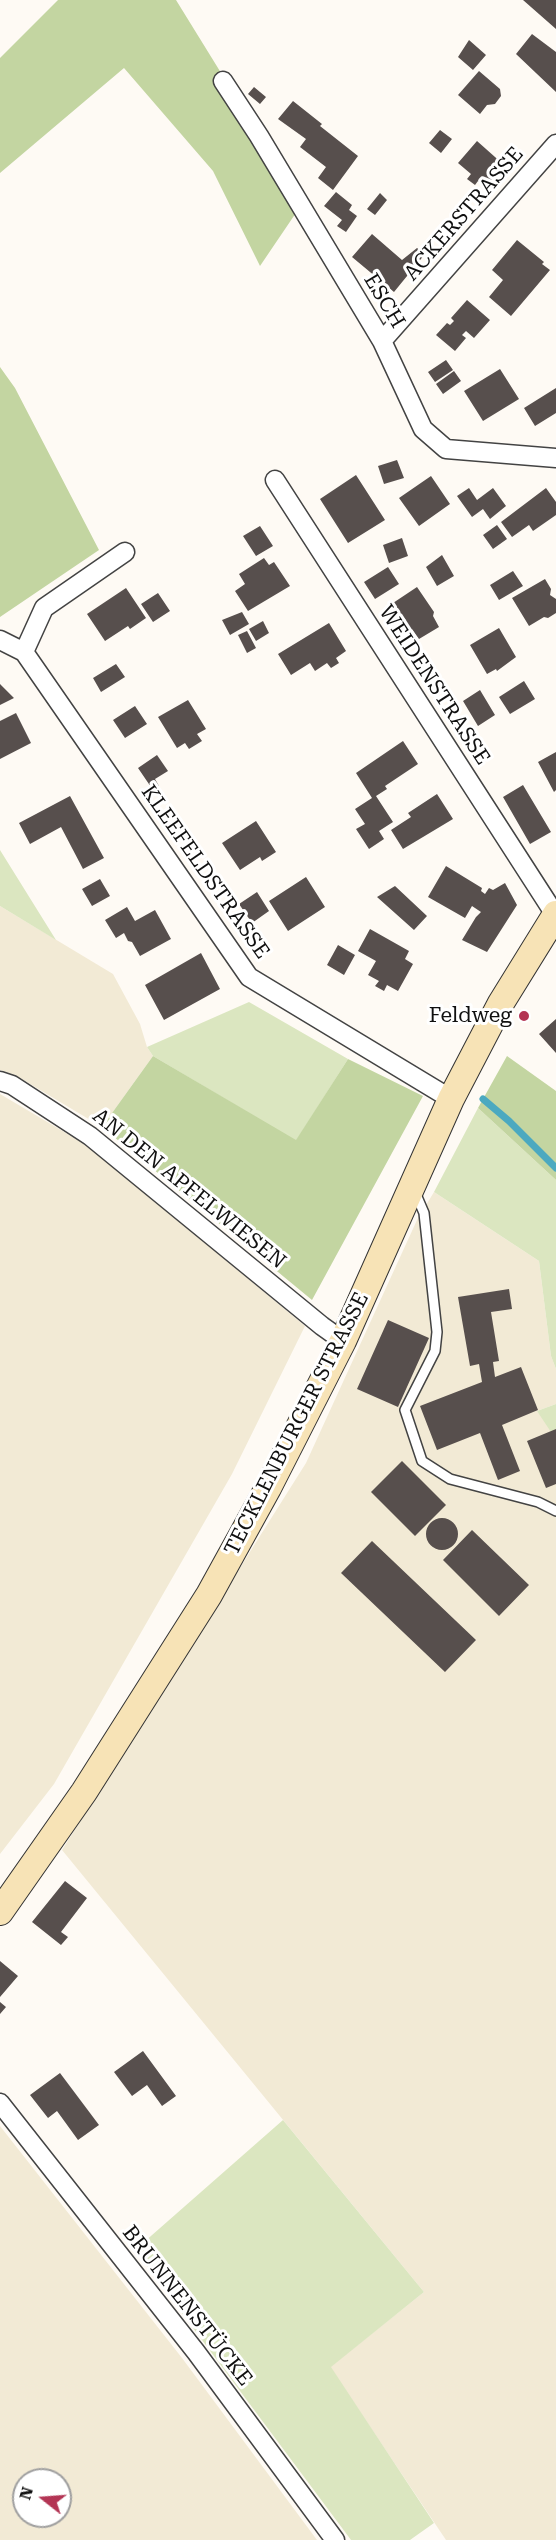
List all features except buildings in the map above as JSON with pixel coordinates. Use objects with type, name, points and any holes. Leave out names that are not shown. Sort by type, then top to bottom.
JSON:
[{"type":"street","name":"ESCH","points":[[223,81],[259,136],[382,341],[423,429],[446,449],[556,458]]},
{"type":"street","name":"ACKERSTRASSE","points":[[382,341],[556,144]]},
{"type":"street","name":"WEIDENSTRASSE","points":[[275,480],[556,915]]},
{"type":"street","points":[[24,652],[44,608],[125,552]]},
{"type":"street","name":"KLEEFELDSTRASSE","points":[[0,640],[24,652],[249,977],[451,1099]]},
{"type":"street","name":"TECKLENBURGER STRASSE","points":[[0,1912],[84,1792],[209,1595],[268,1488],[344,1341],[451,1099],[501,1003],[556,915]]},
{"type":"street","name":"AN DEN APFELWIESEN","points":[[0,1081],[12,1086],[90,1136],[322,1326],[344,1341]]},
{"type":"street","name":"BRUNNENSTÜCKE","points":[[0,2103],[196,2352],[335,2540]]},
{"type":"lane","points":[[413,1187],[424,1213],[437,1332],[435,1351],[405,1410],[422,1461],[450,1479],[538,1502],[556,1511]]},
{"type":"shaded area","points":[[0,906],[113,974],[140,1024],[147,1047],[153,1056],[102,1127],[15,1075],[0,1070]]},
{"type":"shaded area","points":[[0,1094],[88,1146],[305,1326],[232,1474],[54,1784],[0,1854]]},
{"type":"shaded area","points":[[434,1192],[539,1261],[551,1356],[556,1369],[556,1404],[537,1411],[556,1429],[556,2540],[446,2540],[330,2367],[424,2292],[62,1850],[306,1463],[417,1220]]},
{"type":"shaded area","points":[[0,2126],[182,2358],[317,2540],[0,2540]]},
{"type":"green space","points":[[58,0],[176,0],[302,204],[260,266],[213,171],[124,68],[0,173],[0,58]]},
{"type":"green space","points":[[0,367],[15,388],[99,550],[0,617]]},
{"type":"green space","points":[[0,850],[56,940],[0,906]]},
{"type":"green space","points":[[249,1002],[348,1059],[296,1141],[153,1056],[147,1047]]},
{"type":"green space","points":[[153,1056],[296,1140],[348,1059],[423,1096],[312,1300],[102,1127]]},
{"type":"green space","points":[[507,1056],[556,1091],[556,1180],[478,1108]]},
{"type":"green space","points":[[478,1108],[556,1180],[556,1369],[551,1356],[539,1261],[434,1192]]},
{"type":"green space","points":[[556,1404],[556,1429],[551,1432],[537,1411]]},
{"type":"green space","points":[[283,2120],[424,2292],[331,2367],[434,2523],[410,2540],[351,2540],[135,2250]]},
{"type":"waterway","points":[[483,1099],[509,1121],[556,1168]]},
{"type":"place","name":"Feldweg","points":[[524,1016]]}]
